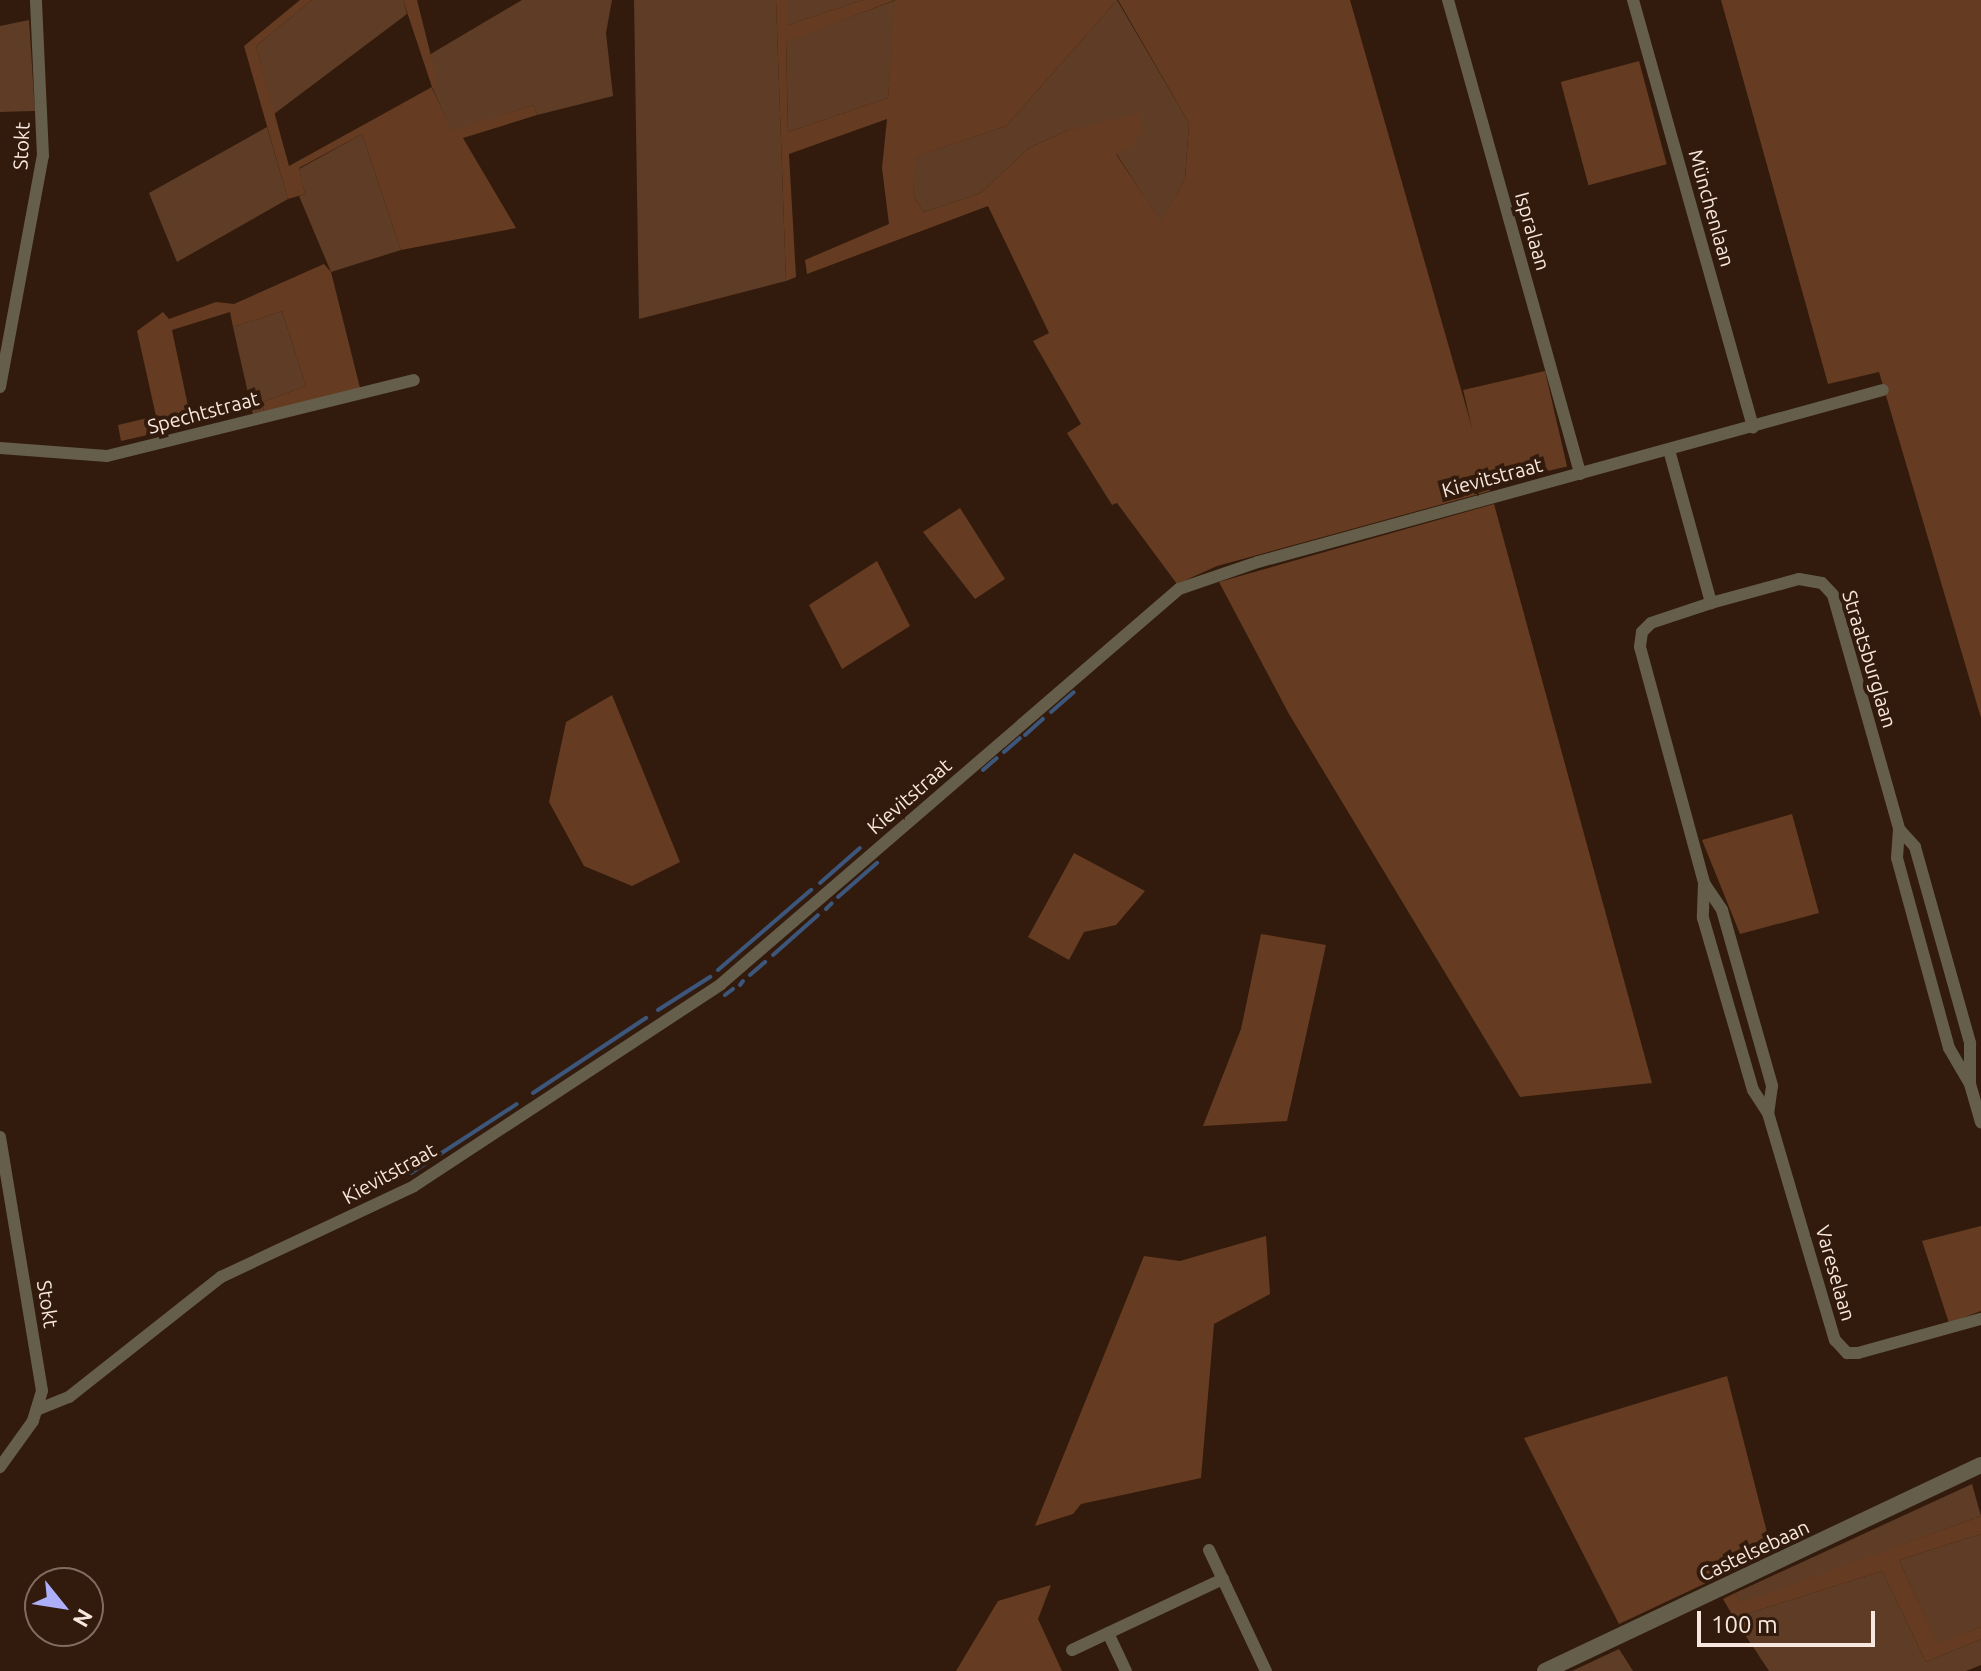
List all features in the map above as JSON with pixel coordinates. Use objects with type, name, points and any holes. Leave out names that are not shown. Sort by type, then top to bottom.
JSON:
[{"type":"street","name":"Stokt","points":[[0,387],[43,156],[36,0]]},
{"type":"street","name":"Ispralaan","points":[[1448,0],[1580,474]]},
{"type":"street","name":"Münchenlaan","points":[[1633,0],[1753,427]]},
{"type":"street","name":"Spechtstraat","points":[[0,448],[107,456],[414,380]]},
{"type":"street","name":"Kievitstraat","points":[[39,1409],[69,1397],[221,1277],[414,1186],[721,984],[1179,589],[1883,390]]},
{"type":"street","points":[[1669,450],[1711,603]]},
{"type":"street","name":"Straatsburglaan","points":[[1711,603],[1799,579],[1822,583],[1833,595],[1899,829],[1897,858],[1949,1048],[1970,1084],[1981,1122]]},
{"type":"street","name":"Vareselaan","points":[[1711,603],[1651,623],[1642,632],[1640,647],[1704,883],[1703,918],[1753,1090],[1768,1113],[1835,1340],[1847,1353],[1981,1319]]},
{"type":"street","name":"Straatsburglaan","points":[[1899,829],[1915,847],[1970,1043],[1970,1084]]},
{"type":"street","name":"Vareselaan","points":[[1704,883],[1722,910],[1772,1086],[1768,1113]]},
{"type":"street","name":"Stokt","points":[[0,1137],[42,1391],[39,1409]]},
{"type":"street","points":[[0,1467],[39,1409]]},
{"type":"street","name":"Castelsebaan","points":[[1545,1671],[1981,1465]]},
{"type":"street","points":[[1209,1550],[1266,1671]]},
{"type":"street","points":[[1072,1650],[1223,1579]]},
{"type":"street","points":[[1108,1633],[1126,1671]]},
{"type":"shaded area","points":[[300,0],[312,0],[256,46],[289,166],[432,87],[403,0],[417,0],[438,84],[432,88],[452,131],[534,105],[537,115],[463,138],[516,228],[401,250],[362,134],[299,168],[305,194],[288,199],[244,46]]},
{"type":"shaded area","points":[[312,0],[403,0],[407,14],[274,114],[256,46]]},
{"type":"shaded area","points":[[522,0],[612,0],[606,33],[613,96],[537,115],[534,105],[452,132],[432,87],[429,55]]},
{"type":"shaded area","points":[[634,0],[776,0],[786,281],[639,319]]},
{"type":"shaded area","points":[[776,0],[788,0],[788,25],[863,0],[895,0],[1117,0],[1006,126],[915,157],[913,196],[924,212],[981,193],[1029,148],[1066,131],[1138,113],[1143,130],[1132,147],[1116,154],[1161,222],[1185,179],[1189,123],[1118,0],[1350,0],[1490,491],[1217,566],[1177,584],[1117,503],[1112,505],[1067,433],[1081,424],[1033,341],[1049,333],[988,206],[807,274],[805,260],[889,224],[882,168],[887,119],[789,154],[796,277],[786,281]],"holes":[[[895,0],[888,98],[788,132],[786,42]]]},
{"type":"shaded area","points":[[788,0],[863,0],[788,25]]},
{"type":"shaded area","points":[[896,0],[888,98],[788,132],[786,41]]},
{"type":"shaded area","points":[[1117,0],[1189,123],[1185,179],[1161,223],[1098,125],[1066,131],[1029,148],[981,193],[924,212],[913,196],[914,157],[1006,126]]},
{"type":"shaded area","points":[[1721,0],[1981,0],[1981,718],[1879,372],[1828,384]]},
{"type":"shaded area","points":[[29,20],[35,111],[0,112],[0,26]]},
{"type":"shaded area","points":[[1639,61],[1667,164],[1588,185],[1561,82]]},
{"type":"shaded area","points":[[267,127],[288,199],[177,262],[149,193]]},
{"type":"shaded area","points":[[362,134],[401,250],[331,272],[299,196],[305,194],[299,169]]},
{"type":"shaded area","points":[[324,264],[331,272],[360,388],[264,413],[263,402],[306,386],[282,311],[233,327],[230,312],[172,330],[192,425],[121,441],[118,425],[156,416],[137,331],[163,312],[169,319],[216,302],[234,304]]},
{"type":"shaded area","points":[[282,311],[306,386],[263,402],[264,413],[253,415],[233,327]]},
{"type":"shaded area","points":[[1545,371],[1567,466],[1485,485],[1463,390]]},
{"type":"shaded area","points":[[1494,504],[1652,1083],[1520,1097],[1289,714],[1219,582]]},
{"type":"shaded area","points":[[960,508],[1005,579],[975,599],[923,532]]},
{"type":"shaded area","points":[[877,561],[910,626],[842,669],[809,605]]},
{"type":"shaded area","points":[[612,695],[680,862],[632,886],[584,866],[549,802],[566,722]]},
{"type":"shaded area","points":[[1792,814],[1819,913],[1740,934],[1702,840]]},
{"type":"shaded area","points":[[1074,853],[1145,891],[1116,925],[1084,932],[1069,960],[1028,937]]},
{"type":"shaded area","points":[[1261,934],[1326,945],[1287,1121],[1203,1126],[1241,1029]]},
{"type":"shaded area","points":[[1981,1226],[1981,1311],[1949,1323],[1922,1241]]},
{"type":"shaded area","points":[[1266,1236],[1270,1294],[1214,1324],[1201,1478],[1081,1504],[1073,1514],[1035,1526],[1144,1256],[1180,1261]]},
{"type":"shaded area","points":[[1727,1376],[1772,1552],[1619,1624],[1524,1438]]},
{"type":"shaded area","points":[[1972,1484],[1981,1516],[1741,1604],[1735,1593]]},
{"type":"shaded area","points":[[1981,1516],[1981,1534],[1899,1560],[1937,1643],[1981,1627],[1981,1639],[1926,1662],[1882,1571],[1734,1618],[1723,1599],[1735,1593],[1741,1603]]},
{"type":"shaded area","points":[[1981,1534],[1981,1627],[1937,1644],[1899,1560]]},
{"type":"shaded area","points":[[1882,1571],[1926,1662],[1981,1639],[1981,1665],[1966,1671],[1769,1671],[1734,1618]]},
{"type":"shaded area","points":[[1051,1585],[1038,1619],[1062,1671],[956,1671],[998,1601]]},
{"type":"shaded area","points":[[1619,1649],[1633,1671],[1572,1671]]},
{"type":"waterway","points":[[1051,712],[1074,692]]},
{"type":"waterway","points":[[1025,735],[1043,719]]},
{"type":"waterway","points":[[1004,752],[1020,738]]},
{"type":"waterway","points":[[983,770],[997,758]]},
{"type":"waterway","points":[[820,883],[860,848]]},
{"type":"waterway","points":[[838,897],[877,863]]},
{"type":"waterway","points":[[718,970],[811,890]]},
{"type":"waterway","points":[[826,909],[832,903]]},
{"type":"waterway","points":[[773,955],[818,915]]},
{"type":"waterway","points":[[750,975],[765,962]]},
{"type":"waterway","points":[[658,1010],[710,977]]},
{"type":"waterway","points":[[740,985],[743,981]]},
{"type":"waterway","points":[[725,995],[733,989]]},
{"type":"waterway","points":[[533,1093],[646,1018]]},
{"type":"waterway","points":[[411,1173],[517,1104]]}]
